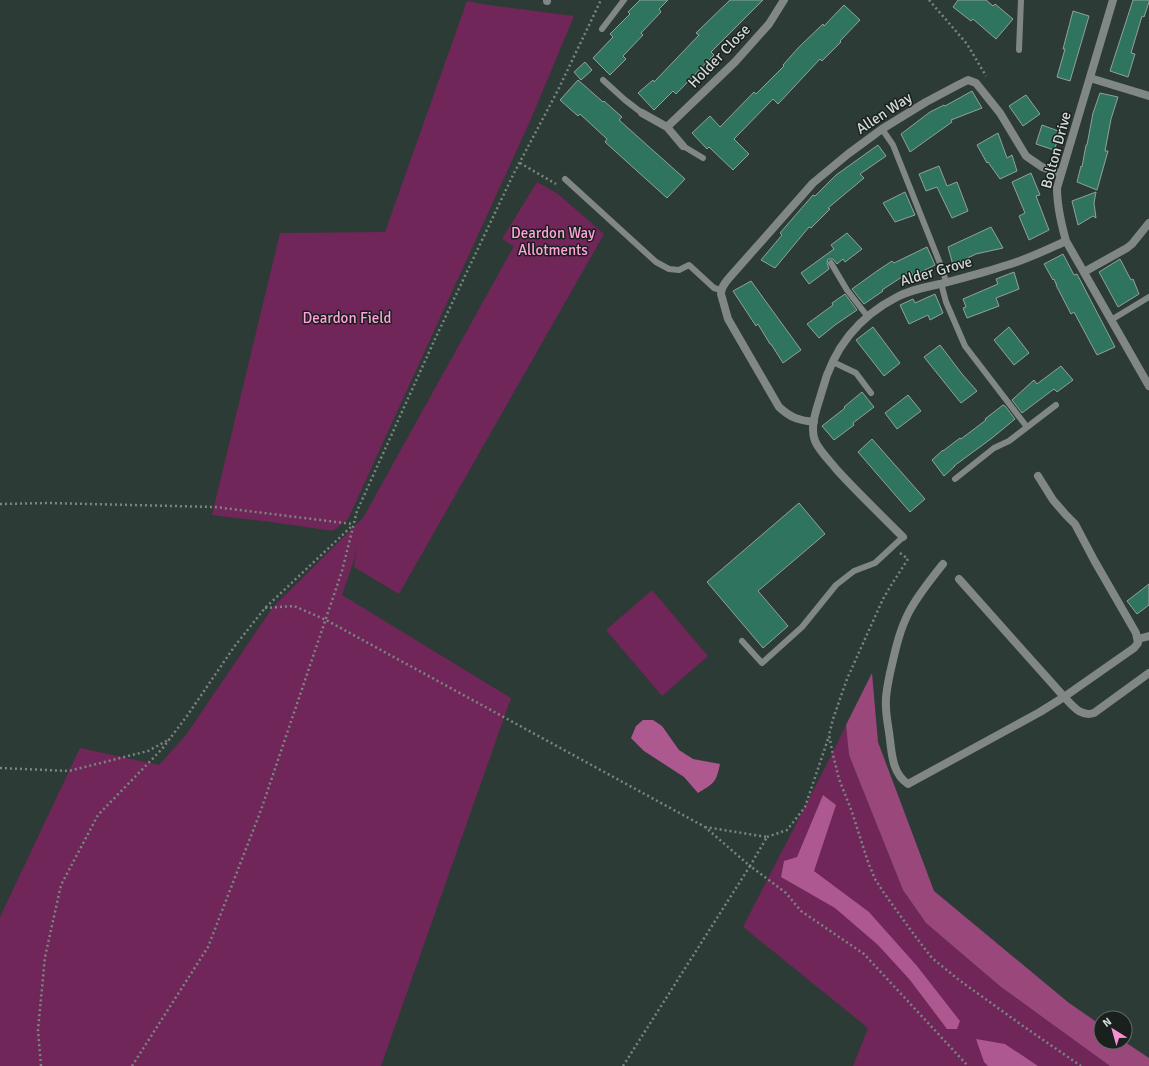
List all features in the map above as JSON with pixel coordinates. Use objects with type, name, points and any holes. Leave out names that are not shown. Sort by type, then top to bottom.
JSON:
[{"type":"street","name":"Holder Close","points":[[667,127],[735,62],[769,24],[784,0]]},
{"type":"street","name":"Bolton Drive","points":[[1113,0],[1061,174],[1057,199],[1066,242],[1149,386]]},
{"type":"street","points":[[1090,78],[1149,96]]},
{"type":"street","name":"Allen Way","points":[[721,290],[729,278],[813,183],[848,154],[882,129],[926,102],[968,80],[976,83],[1000,113],[1026,156],[1042,167],[1061,174]]},
{"type":"street","points":[[642,113],[667,127],[683,146]]},
{"type":"street","points":[[1084,272],[1127,248],[1149,223]]},
{"type":"street","name":"Alder Grove","points":[[903,537],[823,454],[815,441],[813,430],[816,411],[824,385],[840,348],[849,334],[879,307],[897,296],[914,290],[1005,266],[1066,242]]},
{"type":"street","points":[[721,290],[728,319],[779,407],[788,415],[800,421],[814,422]]},
{"type":"street","points":[[942,564],[914,604],[900,631],[887,690],[886,706],[893,760],[899,775],[903,781],[908,784],[1040,712],[1134,648],[1138,643],[1136,633],[1130,621],[1094,560],[1075,524],[1053,500],[1038,476]]},
{"type":"street","points":[[959,579],[1064,697],[1083,714],[1094,713],[1149,673]]},
{"type":"street","points":[[1138,639],[1149,636]]},
{"type":"lane","points":[[602,29],[624,0]]},
{"type":"lane","points":[[1019,50],[1021,0]]},
{"type":"lane","points":[[603,80],[642,113]]},
{"type":"lane","points":[[882,129],[893,145],[943,271],[946,302],[965,346],[1027,427]]},
{"type":"lane","points":[[683,146],[703,158]]},
{"type":"lane","points":[[565,179],[656,262],[670,269],[679,270],[689,265],[714,288],[721,290]]},
{"type":"lane","points":[[831,263],[847,290],[868,317]]},
{"type":"lane","points":[[1111,320],[1149,297]]},
{"type":"lane","points":[[833,362],[856,373],[871,393]]},
{"type":"lane","points":[[955,479],[994,448],[1009,441],[1056,405]]},
{"type":"lane","points":[[742,642],[762,663],[802,627],[836,585],[854,571],[875,563],[903,537]]},
{"type":"path","points":[[132,1066],[208,947],[261,810],[326,620],[342,571],[357,510],[509,182],[558,90],[601,0]]},
{"type":"path","points":[[929,0],[968,44],[989,82]]},
{"type":"path","points":[[520,163],[556,184]]},
{"type":"path","points":[[0,504],[48,502],[215,507],[353,524]]},
{"type":"path","points":[[41,1066],[38,1030],[45,957],[61,885],[98,815],[162,750],[234,647],[265,608],[353,524]]},
{"type":"path","points":[[705,827],[767,837],[787,830],[805,807],[847,679],[890,587],[908,559],[893,547]]},
{"type":"path","points":[[265,608],[294,606],[326,620],[705,827],[750,866],[786,893],[801,911],[864,954],[968,1066]]},
{"type":"path","points":[[829,735],[839,778],[868,862],[884,893],[915,936],[932,958],[959,980],[1081,1066]]},
{"type":"path","points":[[0,768],[69,771],[148,751],[170,738]]},
{"type":"path","points":[[623,1066],[767,837]]},
{"type":"green space","name":"Deardon Field","points":[[467,1],[574,16],[531,119],[348,519],[333,531],[212,515],[280,233],[385,232]]},
{"type":"green space","name":"Deardon Way Allotments","points":[[537,182],[558,194],[604,234],[399,594],[354,567],[358,540],[355,557],[342,595],[511,698],[381,1066],[0,1066],[0,917],[80,748],[159,765],[186,735],[273,607],[363,518],[514,246],[502,239]]},
{"type":"green space","points":[[652,590],[708,656],[662,696],[606,630]]},
{"type":"green space","points":[[846,725],[849,755],[903,890],[926,923],[1001,987],[1110,1066],[853,1066],[868,1028],[743,927]]},
{"type":"shaded area","points":[[872,673],[878,742],[934,891],[1069,1003],[1093,1020],[1093,1050],[1133,1050],[1133,1047],[1149,1058],[1149,1066],[1110,1066],[1001,987],[926,923],[903,890],[849,755],[846,725]]},
{"type":"shaded area","points":[[643,720],[653,720],[662,726],[679,750],[693,759],[720,764],[714,782],[698,793],[684,777],[644,751],[631,738],[636,726]]},
{"type":"shaded area","points":[[823,795],[836,805],[814,871],[869,912],[917,966],[960,1021],[957,1029],[947,1029],[910,980],[878,945],[835,908],[781,877],[784,861],[797,857]]},
{"type":"shaded area","points":[[976,1039],[1005,1044],[1038,1066],[988,1066],[984,1062]]},
{"type":"building","points":[[640,0],[668,0],[659,9],[661,12],[641,33],[643,35],[623,56],[626,59],[610,75],[593,58],[613,37],[610,34],[630,14],[628,12]]},
{"type":"building","points":[[730,0],[763,0],[711,52],[714,55],[676,94],[673,91],[654,110],[638,93],[653,80],[654,82],[699,35],[696,33]]},
{"type":"building","points":[[958,0],[986,0],[993,6],[995,4],[1013,19],[996,39],[973,19],[971,21],[953,7]]},
{"type":"building","points":[[1133,0],[1149,0],[1149,2],[1144,17],[1142,16],[1131,53],[1135,54],[1128,77],[1110,71]]},
{"type":"building","points":[[844,5],[860,20],[840,41],[841,42],[822,61],[820,59],[778,104],[773,99],[734,139],[749,154],[733,170],[709,147],[707,149],[692,133],[710,116],[720,127],[754,92],[756,94],[784,66],[783,65],[799,47],[823,24],[824,26]]},
{"type":"building","points":[[1073,11],[1089,16],[1070,81],[1057,77]]},
{"type":"building","points":[[585,62],[592,70],[581,80],[574,72]]},
{"type":"building","points":[[578,80],[622,117],[619,120],[685,179],[667,198],[605,142],[607,139],[580,114],[578,116],[560,100]]},
{"type":"building","points":[[972,91],[982,108],[951,120],[952,122],[910,152],[901,134],[930,112],[944,105],[945,106]]},
{"type":"building","points":[[1100,93],[1118,97],[1111,119],[1105,151],[1108,151],[1097,190],[1077,182],[1081,166],[1082,167],[1093,113]]},
{"type":"building","points":[[1026,95],[1040,114],[1023,126],[1009,106]]},
{"type":"building","points":[[1042,125],[1061,132],[1054,150],[1036,144]]},
{"type":"building","points":[[998,133],[1007,158],[1012,155],[1017,171],[1000,179],[988,162],[987,163],[977,145]]},
{"type":"building","points":[[878,145],[886,156],[860,174],[864,178],[828,208],[830,209],[811,228],[809,227],[775,268],[761,260],[782,235],[780,233],[813,195],[815,196],[836,175]]},
{"type":"building","points":[[939,166],[947,186],[957,182],[968,211],[952,218],[937,187],[926,191],[919,174]]},
{"type":"building","points":[[1031,173],[1040,195],[1036,196],[1049,230],[1029,240],[1019,216],[1025,213],[1012,182]]},
{"type":"building","points":[[905,192],[915,215],[895,222],[883,203]]},
{"type":"building","points":[[1096,192],[1094,203],[1096,218],[1093,216],[1078,225],[1072,201]]},
{"type":"building","points":[[991,227],[1003,248],[976,254],[953,265],[948,247]]},
{"type":"building","points":[[847,233],[862,249],[845,262],[843,259],[837,264],[833,259],[828,259],[827,263],[829,269],[809,284],[801,273],[834,249],[831,245]]},
{"type":"building","points":[[927,247],[935,265],[913,276],[911,271],[864,304],[852,289],[892,261],[894,263]]},
{"type":"building","points":[[1063,254],[1074,275],[1077,274],[1115,347],[1097,355],[1074,312],[1071,314],[1056,285],[1057,284],[1044,264]]},
{"type":"building","points":[[1120,259],[1131,280],[1133,279],[1139,294],[1118,307],[1099,272]]},
{"type":"building","points":[[1014,272],[1019,289],[996,298],[999,306],[967,318],[963,308],[966,307],[963,299],[998,284],[996,279]]},
{"type":"building","points":[[751,281],[801,350],[783,363],[758,324],[756,326],[733,291]]},
{"type":"building","points":[[845,294],[857,310],[819,338],[807,324]]},
{"type":"building","points":[[935,294],[943,313],[930,320],[928,315],[909,324],[900,305],[913,299],[915,303]]},
{"type":"building","points":[[873,327],[900,363],[884,376],[856,340]]},
{"type":"building","points":[[1009,327],[1029,353],[1014,365],[994,340]]},
{"type":"building","points":[[940,345],[977,391],[961,403],[924,357]]},
{"type":"building","points":[[1061,366],[1073,380],[1057,392],[1054,389],[1022,413],[1012,400],[1034,380],[1037,384]]},
{"type":"building","points":[[862,392],[874,407],[834,440],[822,426]]},
{"type":"building","points":[[908,395],[921,411],[897,429],[885,413]]},
{"type":"building","points":[[1003,405],[1015,419],[954,466],[944,476],[932,460],[943,450],[960,438],[961,439],[986,420],[985,419]]},
{"type":"building","points":[[872,439],[925,499],[910,512],[858,452]]},
{"type":"building","points":[[799,503],[825,534],[758,591],[788,626],[763,648],[707,582]]},
{"type":"building","points":[[1149,584],[1149,605],[1137,614],[1127,601]]}]
